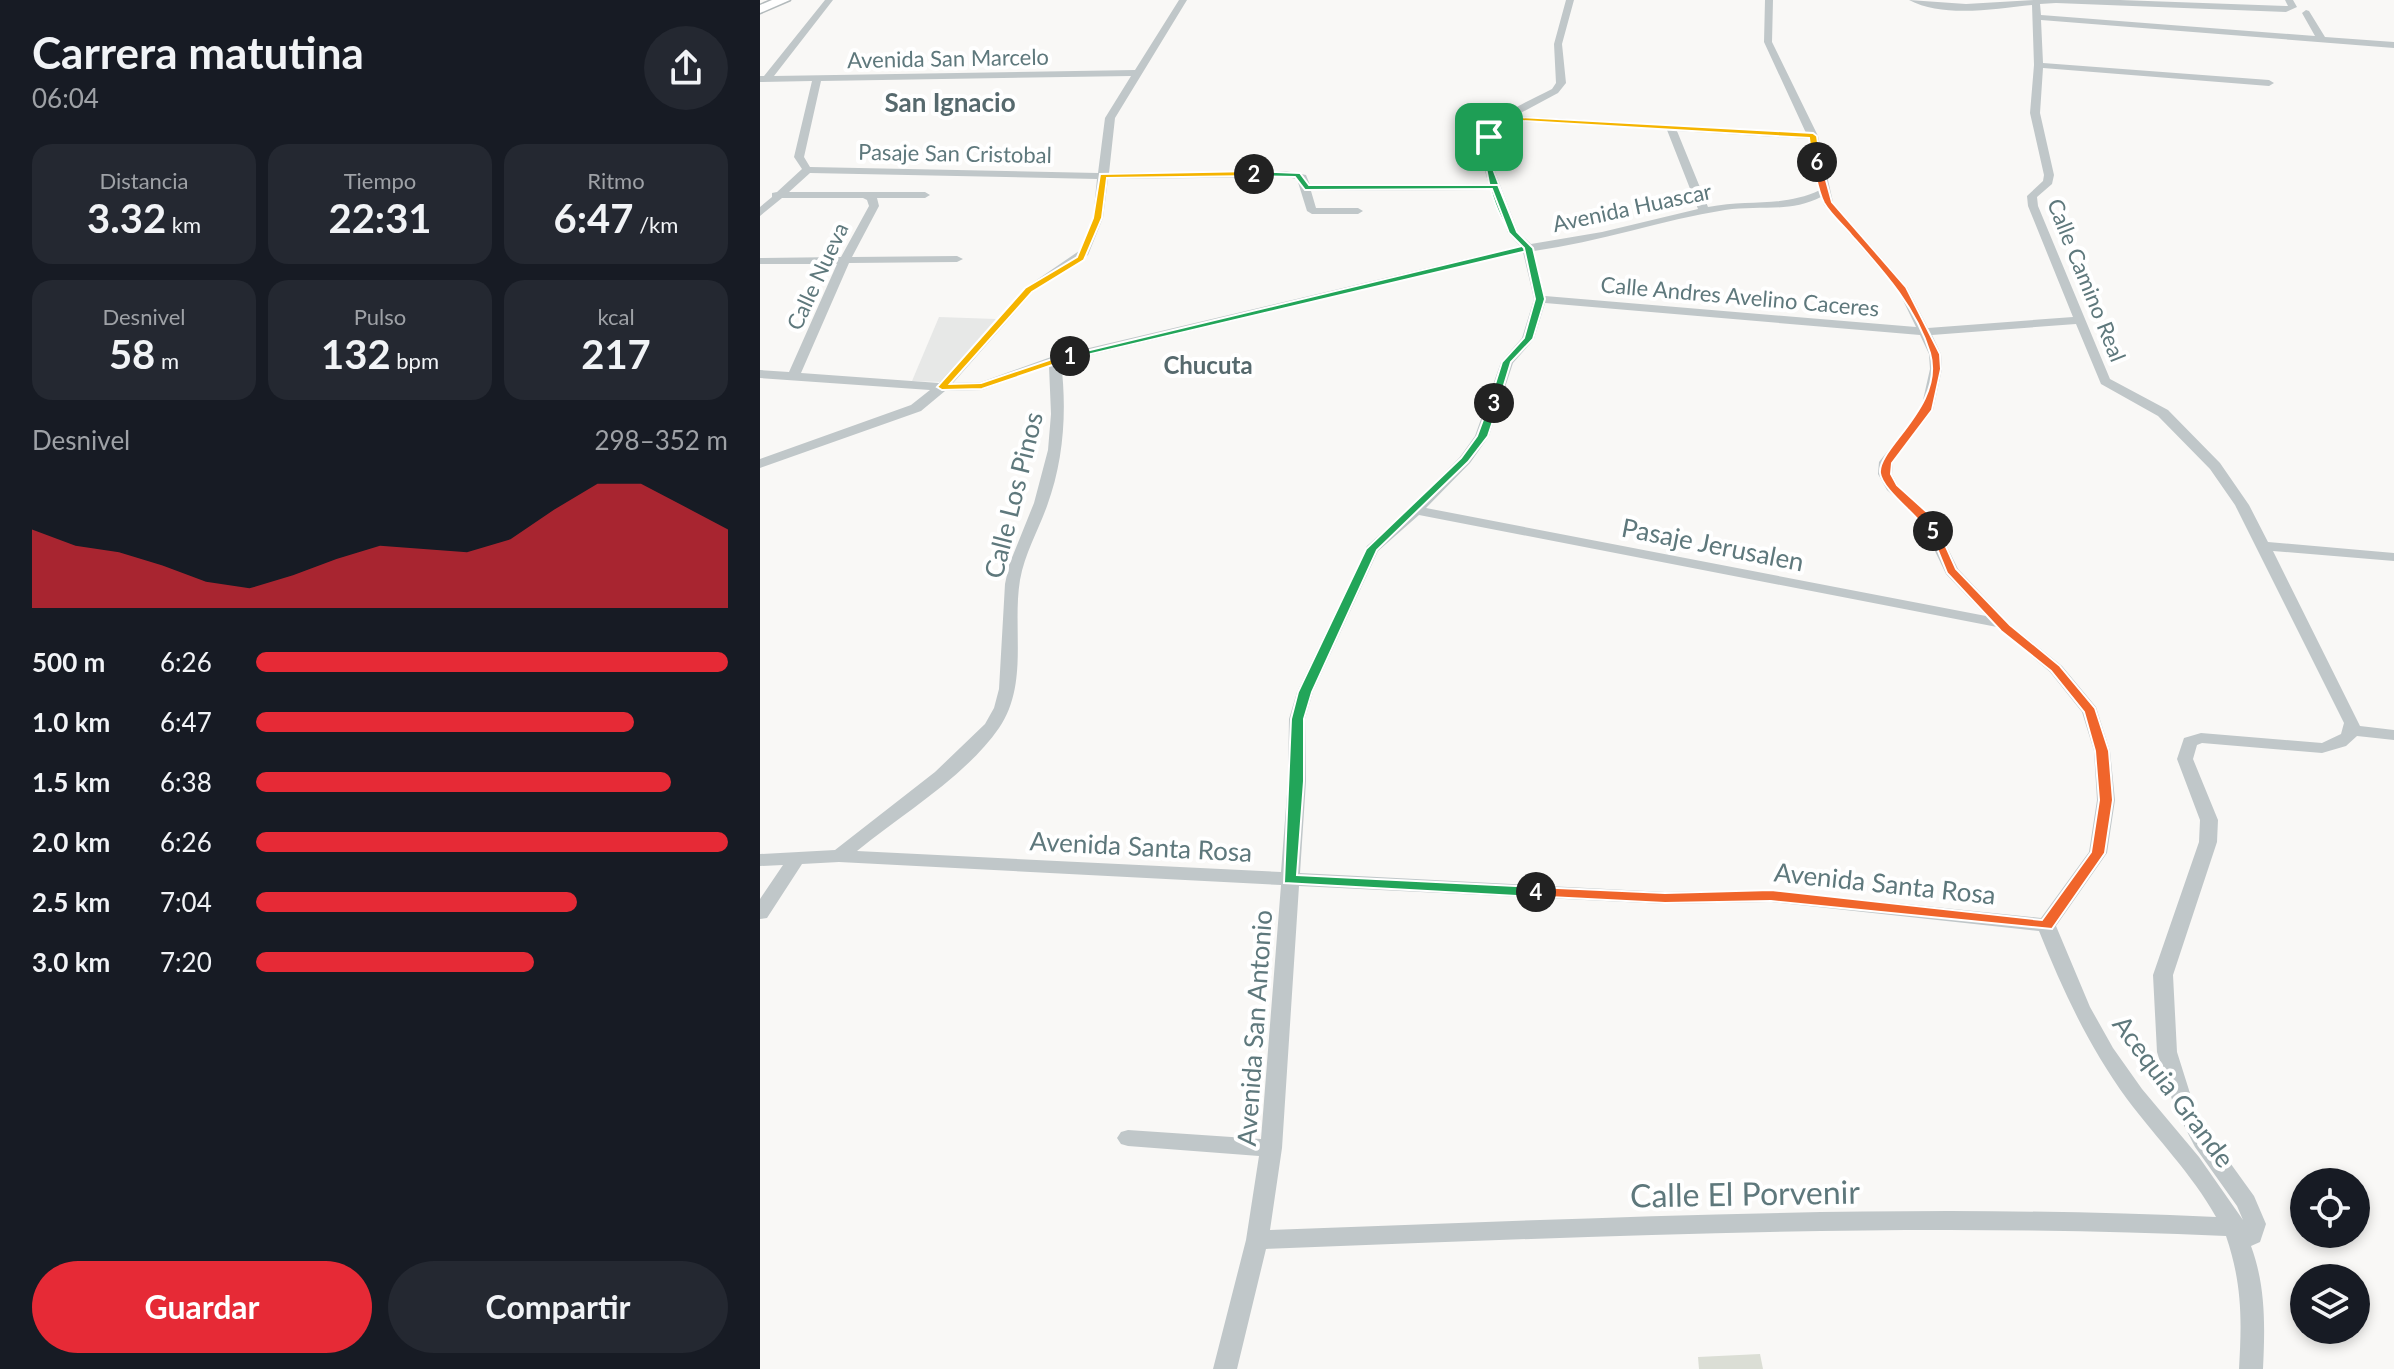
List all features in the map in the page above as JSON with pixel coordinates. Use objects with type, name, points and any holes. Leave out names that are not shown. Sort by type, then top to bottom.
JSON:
[{"type":"highway","points":[[760,9],[784,0]]},
{"type":"street","points":[[764,79],[829,0]]},
{"type":"street","points":[[760,464],[916,408],[942,387],[1029,290],[1081,258],[1098,218],[1110,118],[1183,0]]},
{"type":"street","points":[[1503,118],[1558,88],[1558,44],[1570,0]]},
{"type":"street","points":[[1769,0],[1768,42],[1813,136],[1828,203],[1903,289],[1927,332],[1936,369],[1927,410],[1886,462],[1885,474],[1892,487],[1925,516],[1951,571],[2000,623],[2056,669],[2090,711],[2102,751],[2106,800],[2098,853],[2046,925]]},
{"type":"street","points":[[1913,0],[1975,7],[2008,3],[2037,11],[2394,45]]},
{"type":"street","points":[[2037,11],[2056,0],[2218,3],[2291,8],[2289,0]]},
{"type":"street","name":"Calle Camino Real","points":[[2037,11],[2039,65],[2035,113],[2043,135],[2049,175],[2048,182],[2032,196],[2033,206],[2105,381],[2163,413],[2215,466],[2242,505],[2352,723],[2352,730]]},
{"type":"street","points":[[2306,13],[2322,40]]},
{"type":"street","points":[[2039,65],[2269,83]]},
{"type":"street","name":"Avenida San Marcelo","points":[[764,79],[1136,73]]},
{"type":"street","points":[[760,213],[776,195],[807,170],[799,157],[817,79]]},
{"type":"street","points":[[1503,118],[1813,136]]},
{"type":"street","name":"Avenida San Antonio","points":[[1225,1369],[1257,1240],[1271,1148],[1297,781],[1297,719],[1305,692],[1372,549],[1416,510],[1482,436],[1503,371],[1528,339],[1540,299],[1528,248],[1513,233],[1488,166],[1489,137],[1503,118]]},
{"type":"street","points":[[1671,128],[1705,212]]},
{"type":"street","name":"Pasaje San Cristobal","points":[[807,170],[1103,176],[1286,174],[1302,177],[1305,188]]},
{"type":"street","points":[[1358,211],[1312,211],[1305,188],[1495,187]]},
{"type":"street","name":"Avenida Huascar","points":[[761,376],[942,387],[982,386],[1055,360],[1528,248],[1593,238],[1726,206],[1786,207],[1825,191]]},
{"type":"street","points":[[776,195],[925,195]]},
{"type":"street","name":"Calle Nueva","points":[[793,377],[845,259],[874,206],[867,196]]},
{"type":"street","points":[[760,261],[957,259]]},
{"type":"street","name":"Calle Andres Avelino Caceres","points":[[1540,299],[1927,332],[2080,320]]},
{"type":"street","name":"Calle Los Pinos","points":[[839,856],[966,752],[993,725],[1006,697],[1015,568],[1042,501],[1056,445],[1060,401],[1055,360]]},
{"type":"street","name":"Pasaje Jerusalen","points":[[1416,510],[2000,623]]},
{"type":"street","points":[[2263,546],[2394,557]]},
{"type":"street","points":[[2238,1234],[2252,1235],[2255,1224],[2246,1202],[2202,1141],[2184,1106],[2167,1052],[2163,975],[2208,842],[2209,820],[2185,759],[2186,750],[2190,742],[2201,738],[2322,748],[2339,744],[2349,737],[2352,730],[2394,735]]},
{"type":"street","name":"Avenida Santa Rosa","points":[[760,860],[839,856],[1665,898],[1771,896],[2046,925]]},
{"type":"street","points":[[760,913],[797,857]]},
{"type":"street","name":"Acequia Grande","points":[[2046,925],[2078,1004],[2107,1054],[2228,1210],[2254,1285],[2256,1329],[2251,1369]]},
{"type":"street","points":[[1128,1138],[1271,1148]]},
{"type":"street","name":"Calle El Porvenir","points":[[1257,1240],[1737,1224],[2112,1219],[2238,1234]]},
{"type":"shaded area","points":[[939,317],[996,319],[942,382],[912,381]]},
{"type":"shaded area","points":[[1760,1354],[1763,1369],[1699,1369],[1698,1357]]},
{"type":"district","name":"San Ignacio","points":[[950,102]]},
{"type":"district","name":"Chucuta","points":[[1208,364]]},
{"type":"route","points":[[1489,137],[1488,166],[1513,233],[1528,248],[1055,360],[995,383],[970,388],[942,387],[1029,290],[1081,258],[1098,218],[1103,176],[1286,174],[1302,177],[1305,188],[1495,187],[1513,233],[1519,240],[1528,248],[1540,299],[1528,339],[1503,371],[1482,436],[1465,460],[1372,549],[1305,692],[1297,719],[1297,781],[1289,880],[1665,898],[1771,896],[2046,925],[2098,853],[2106,800],[2098,737],[2090,711],[2056,669],[2006,628],[1951,571],[1925,516],[1892,487],[1885,474],[1886,462],[1927,410],[1936,369],[1935,354],[1927,332],[1903,289],[1828,203],[1817,166],[1813,136],[1503,118],[1489,137]]}]
